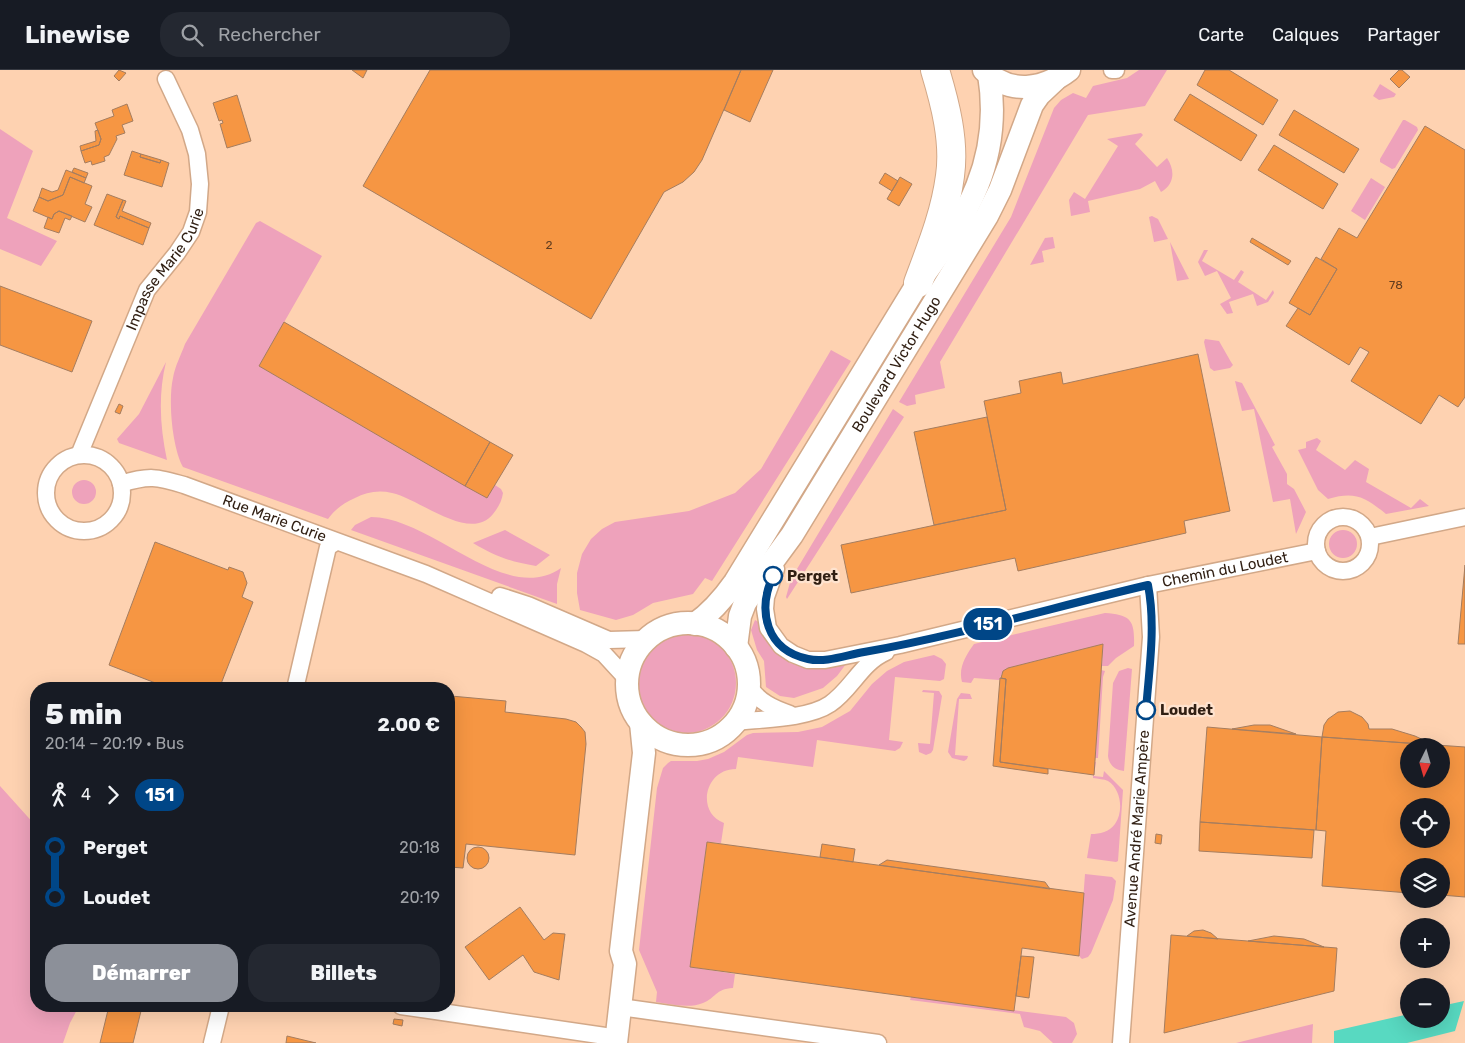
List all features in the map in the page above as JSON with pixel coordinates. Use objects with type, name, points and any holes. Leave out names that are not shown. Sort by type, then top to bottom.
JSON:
[{"type":"highway","points":[[918,283],[941,222],[951,175],[951,140],[935,70]]},
{"type":"main road","name":"Boulevard Victor Hugo","points":[[695,624],[709,614],[722,600],[734,582],[918,283],[942,251],[970,204],[984,171],[992,123],[992,97],[987,72]]},
{"type":"main road","points":[[987,72],[1004,83],[1021,87],[1039,86],[1062,75]]},
{"type":"main road","name":"Boulevard Victor Hugo","points":[[736,647],[740,616],[745,603],[766,569],[792,535],[876,396],[976,237],[1000,190],[1032,105],[1039,95],[1062,75]]},
{"type":"main road","points":[[609,1041],[620,1008],[625,964],[621,951],[644,753],[640,723],[629,702],[628,670],[635,653],[646,639],[669,626],[695,624],[718,632],[736,647],[746,666],[749,687],[744,706],[735,722],[725,732],[701,744],[687,745],[674,743],[656,736],[640,723]]},
{"type":"main road","points":[[640,788],[652,762],[662,750],[674,743]]},
{"type":"main road","points":[[609,1041],[614,962],[621,951]]},
{"type":"street","name":"Impasse Marie Curie","points":[[79,455],[147,290],[177,253],[191,232],[198,212],[200,184],[197,154],[190,130],[166,79]]},
{"type":"street","points":[[79,455],[93,456],[102,460],[117,474],[121,484],[122,500],[119,507],[110,520],[101,527],[91,530],[79,530],[59,521],[47,503],[48,481],[53,471],[69,458],[79,455]]},
{"type":"street","name":"Rue Marie Curie","points":[[121,484],[136,479],[156,477],[184,485],[426,574],[586,644],[604,654],[627,679]]},
{"type":"street","points":[[1341,517],[1348,517],[1362,524],[1370,537],[1370,546],[1364,561],[1351,570],[1336,570],[1329,567],[1320,557],[1317,550],[1318,535],[1321,528],[1326,522],[1341,517]]},
{"type":"street","points":[[1370,537],[1465,517]]},
{"type":"street","name":"Chemin du Loudet","points":[[792,535],[769,586],[764,609],[768,628],[781,646],[793,654],[808,660],[825,660],[900,645],[1148,585],[1317,550]]},
{"type":"street","points":[[297,682],[328,548],[336,542]]},
{"type":"street","name":"Rue Marie Curie","points":[[426,574],[457,581],[528,605],[609,640],[646,639]]},
{"type":"street","name":"Avenue André Marie Ampère","points":[[1121,1043],[1151,637],[1148,585]]},
{"type":"street","name":"Chemin du Loudet","points":[[735,722],[768,720],[805,713],[828,705],[845,691],[864,666],[875,657],[900,645]]},
{"type":"street","points":[[749,687],[758,699],[771,708],[792,715]]},
{"type":"street","points":[[620,1008],[878,1043]]},
{"type":"street","points":[[212,1043],[220,1012]]},
{"type":"street","points":[[437,1012],[609,1041]]},
{"type":"shaded area","points":[[1139,70],[1167,70],[1145,106],[1088,115],[940,362],[945,388],[915,395],[916,404],[907,406],[899,402],[1011,217],[1054,108],[1061,100],[1073,93],[1086,98],[1093,86],[1127,78]]},
{"type":"shaded area","points":[[1380,84],[1396,94],[1394,97],[1379,100],[1373,96]]},
{"type":"shaded area","points":[[1403,120],[1417,127],[1418,130],[1395,168],[1392,169],[1380,162],[1380,159]]},
{"type":"shaded area","points":[[0,129],[33,151],[7,218],[57,241],[41,266],[0,249]]},
{"type":"shaded area","points":[[1141,133],[1143,135],[1135,144],[1157,167],[1167,158],[1170,163],[1172,176],[1166,189],[1161,192],[1155,181],[1140,189],[1088,201],[1090,212],[1071,216],[1069,200],[1074,192],[1085,199],[1118,146],[1107,139]]},
{"type":"shaded area","points":[[1371,178],[1385,187],[1365,220],[1351,211]]},
{"type":"shaded area","points":[[1152,216],[1158,219],[1168,239],[1154,242],[1149,217]]},
{"type":"shaded area","points":[[260,221],[322,256],[259,366],[487,498],[495,485],[501,489],[503,493],[502,499],[498,507],[483,522],[471,524],[458,522],[403,497],[382,492],[368,493],[343,504],[328,519],[183,467],[176,448],[171,411],[175,369],[185,344],[256,223]]},
{"type":"shaded area","points":[[1053,237],[1055,248],[1042,251],[1044,262],[1030,265],[1045,238]]},
{"type":"shaded area","points":[[1170,242],[1189,279],[1177,281]]},
{"type":"shaded area","points":[[1204,250],[1208,250],[1202,261],[1234,280],[1241,270],[1244,272],[1238,282],[1266,300],[1273,290],[1274,293],[1268,302],[1257,306],[1253,294],[1229,302],[1233,313],[1227,314],[1220,304],[1231,298],[1217,271],[1205,276],[1198,262]]},
{"type":"shaded area","points":[[1205,339],[1219,341],[1233,365],[1230,368],[1214,371],[1210,368]]},
{"type":"shaded area","points":[[831,350],[851,361],[712,581],[705,578],[693,594],[653,603],[633,615],[616,620],[580,610],[577,593],[577,573],[582,554],[591,539],[602,529],[615,522],[689,511],[735,493],[761,469]]},
{"type":"shaded area","points":[[166,362],[163,374],[161,411],[167,460],[119,443],[117,439],[139,414]]},
{"type":"shaded area","points":[[1235,381],[1242,383],[1275,445],[1272,447],[1287,474],[1287,484],[1294,489],[1306,512],[1296,534],[1290,499],[1273,502],[1254,409],[1242,411]]},
{"type":"shaded area","points":[[893,409],[904,417],[787,599],[791,579]]},
{"type":"shaded area","points":[[1317,438],[1321,441],[1316,450],[1345,470],[1355,460],[1369,469],[1366,482],[1411,508],[1420,499],[1429,506],[1386,514],[1372,503],[1359,497],[1346,496],[1328,499],[1318,490],[1298,450],[1306,448],[1306,442]]},
{"type":"shaded area","points":[[84,480],[89,481],[95,487],[95,497],[89,503],[84,504],[79,503],[73,497],[72,492],[73,487],[79,481]]},
{"type":"shaded area","points":[[371,517],[394,521],[419,530],[492,569],[516,576],[539,577],[561,568],[557,584],[557,604],[351,530],[355,525]]},
{"type":"shaded area","points":[[505,530],[550,555],[536,566],[503,558],[473,543]]},
{"type":"shaded area","points":[[1343,530],[1353,534],[1357,544],[1353,554],[1343,558],[1333,554],[1329,544],[1333,534]]},
{"type":"shaded area","points":[[1105,613],[1120,615],[1129,620],[1132,624],[1134,637],[1134,646],[1108,666],[1102,666],[1103,644],[1008,668],[1003,671],[999,680],[974,678],[971,683],[962,682],[962,667],[974,644]]},
{"type":"shaded area","points":[[755,620],[762,624],[771,646],[790,663],[810,668],[846,664],[837,676],[823,688],[794,698],[780,696],[766,687],[764,661],[757,650],[751,630]]},
{"type":"shaded area","points":[[686,633],[705,637],[722,647],[732,664],[736,683],[732,702],[722,719],[705,729],[686,733],[667,729],[650,719],[640,702],[636,683],[640,664],[650,647],[667,637]]},
{"type":"shaded area","points":[[934,655],[942,659],[946,664],[944,679],[940,681],[895,677],[889,740],[903,742],[900,748],[895,751],[817,740],[813,767],[738,757],[736,769],[725,771],[711,783],[707,802],[715,818],[724,823],[721,843],[707,842],[690,967],[735,974],[733,988],[723,990],[698,1005],[680,1006],[656,1002],[657,992],[639,950],[657,788],[663,768],[671,761],[708,759],[724,752],[747,735],[753,733],[798,732],[822,727],[850,711],[872,684],[887,671],[904,662]]},
{"type":"shaded area","points":[[1128,668],[1132,669],[1124,771],[1118,770],[1113,766],[1108,756],[1113,683],[1119,671]]},
{"type":"shaded area","points":[[1101,670],[1105,671],[1103,677],[1098,758],[1095,758]]},
{"type":"shaded area","points":[[923,690],[939,691],[942,696],[933,750],[926,755],[919,752],[918,743],[930,744],[934,693],[922,692]]},
{"type":"shaded area","points":[[961,693],[970,694],[972,699],[959,699],[955,755],[968,756],[964,761],[952,758],[948,752],[957,699]]},
{"type":"shaded area","points":[[1094,762],[1096,762],[1094,776],[1103,777],[1104,771],[1123,790],[1118,861],[1116,862],[1087,858],[1091,834],[1098,834],[1113,827],[1120,813],[1120,801],[1116,789],[1106,780],[1093,778]]},
{"type":"shaded area","points":[[0,786],[30,819],[30,1012],[76,1012],[63,1043],[0,1043]]},
{"type":"shaded area","points":[[1085,874],[1112,877],[1116,881],[1113,900],[1091,953],[1088,957],[1082,959],[1079,956]]},
{"type":"shaded area","points":[[911,997],[1066,1017],[1074,1023],[1077,1034],[1072,1043],[1053,1043],[1040,1031],[1024,1027],[1020,1014],[910,1000]]},
{"type":"shaded area","points":[[1313,1024],[1312,1043],[1236,1043]]},
{"type":"water","points":[[1464,1001],[1455,1031],[1407,1043],[1334,1043],[1334,1031],[1400,1016],[1400,1028],[1450,1028],[1450,1004]]},
{"type":"building","points":[[119,70],[126,73],[119,81],[114,76]]},
{"type":"building","points":[[352,70],[367,70],[363,78]]},
{"type":"building","points":[[430,70],[741,70],[702,160],[694,172],[683,182],[664,192],[591,319],[363,186]]},
{"type":"building","points":[[741,70],[773,70],[750,122],[724,110]]},
{"type":"building","points":[[1205,70],[1229,70],[1278,100],[1263,125],[1197,85]]},
{"type":"building","points":[[1399,70],[1402,70],[1410,77],[1399,88],[1390,79]]},
{"type":"building","points":[[1190,94],[1257,135],[1241,161],[1174,120]]},
{"type":"building","points":[[237,95],[251,141],[227,148],[220,124],[223,123],[222,120],[219,121],[213,103]]},
{"type":"building","points":[[127,104],[133,121],[122,125],[125,133],[116,136],[117,139],[109,155],[104,157],[105,161],[92,165],[91,161],[85,163],[81,151],[99,145],[101,139],[95,123],[114,116],[112,110]]},
{"type":"building","points":[[1294,110],[1359,149],[1344,173],[1279,135]]},
{"type":"building","points":[[1425,126],[1465,150],[1465,397],[1458,407],[1439,395],[1421,424],[1351,381],[1369,352],[1360,347],[1349,365],[1286,326],[1298,308],[1310,315],[1337,269],[1321,259],[1339,228],[1357,238]]},
{"type":"building","points":[[98,130],[101,139],[99,145],[81,151],[80,146],[96,141],[95,131]]},
{"type":"building","points":[[1274,145],[1338,184],[1323,209],[1258,170]]},
{"type":"building","points":[[132,151],[141,154],[140,157],[160,163],[161,160],[169,163],[162,187],[124,175]]},
{"type":"building","points":[[141,154],[161,160],[160,163],[140,157]]},
{"type":"building","points":[[74,168],[88,173],[86,178],[72,172]]},
{"type":"building","points":[[66,170],[86,178],[84,183],[70,177],[63,195],[48,201],[39,197],[42,188],[52,192],[58,190]]},
{"type":"building","points":[[885,173],[898,181],[892,191],[879,183]]},
{"type":"building","points":[[70,177],[92,186],[85,204],[92,207],[85,222],[59,211],[54,214],[52,219],[33,211],[39,197],[48,201],[63,195]]},
{"type":"building","points":[[900,177],[912,184],[899,206],[887,199]]},
{"type":"building","points":[[107,194],[123,200],[116,217],[119,219],[120,216],[149,228],[143,245],[94,225]]},
{"type":"building","points":[[123,200],[126,201],[122,211],[151,223],[149,228],[120,216],[119,219],[116,217]]},
{"type":"building","points":[[59,211],[72,216],[70,220],[65,218],[59,233],[44,228],[48,217],[52,219],[54,214]]},
{"type":"building","points":[[1252,238],[1291,261],[1288,265],[1250,242]]},
{"type":"building","points":[[1316,257],[1337,269],[1310,315],[1289,303]]},
{"type":"building","points":[[0,286],[92,321],[72,372],[0,345]]},
{"type":"building","points":[[284,322],[490,442],[465,486],[259,366]]},
{"type":"building","points":[[1198,354],[1230,511],[1184,521],[1186,533],[1018,571],[1015,558],[851,593],[841,545],[1006,510],[984,401],[1021,393],[1019,381],[1061,372],[1063,384]]},
{"type":"building","points":[[119,404],[123,406],[120,414],[115,412]]},
{"type":"building","points":[[987,417],[1006,510],[934,525],[914,432]]},
{"type":"building","points":[[490,442],[513,455],[487,498],[465,486]]},
{"type":"building","points":[[155,542],[228,570],[229,567],[243,572],[247,583],[242,597],[253,602],[222,682],[153,682],[109,665]]},
{"type":"building","points":[[1465,565],[1465,644],[1458,644]]},
{"type":"building","points":[[1103,644],[1094,775],[1000,762],[1006,679],[1001,678],[1003,671],[1008,668]]},
{"type":"building","points":[[1000,678],[1006,679],[1000,762],[1048,769],[1048,774],[993,766]]},
{"type":"building","points":[[455,696],[506,701],[505,712],[566,719],[576,722],[585,732],[586,744],[575,855],[466,844],[463,868],[455,867]]},
{"type":"building","points":[[1350,711],[1362,717],[1368,724],[1369,729],[1392,729],[1419,738],[1400,738],[1400,743],[1322,737],[1324,725],[1328,719],[1338,712]]},
{"type":"building","points":[[1254,725],[1270,725],[1296,734],[1232,729]]},
{"type":"building","points":[[1207,727],[1322,737],[1316,830],[1200,822]]},
{"type":"building","points":[[1322,737],[1400,742],[1400,788],[1450,788],[1450,746],[1465,747],[1465,897],[1450,896],[1450,858],[1400,858],[1400,892],[1322,886],[1326,831],[1316,830]]},
{"type":"building","points":[[1200,822],[1314,830],[1312,858],[1199,851]]},
{"type":"building","points":[[1156,834],[1162,835],[1161,844],[1155,843]]},
{"type":"building","points":[[707,842],[1084,893],[1079,956],[1022,948],[1014,1011],[690,967]]},
{"type":"building","points":[[822,844],[855,849],[853,862],[820,857]]},
{"type":"building","points":[[478,847],[486,850],[489,858],[486,866],[478,869],[470,866],[467,858],[470,850]]},
{"type":"building","points":[[887,860],[1045,882],[1050,889],[879,865]]},
{"type":"building","points":[[520,907],[544,940],[553,933],[565,934],[559,980],[534,972],[523,955],[489,980],[465,947]]},
{"type":"building","points":[[1203,930],[1211,933],[1218,939],[1187,936],[1194,931]]},
{"type":"building","points":[[1171,935],[1337,948],[1334,991],[1164,1033]]},
{"type":"building","points":[[1274,936],[1304,939],[1324,947],[1248,941]]},
{"type":"building","points":[[1021,956],[1034,957],[1029,998],[1016,996]]},
{"type":"building","points":[[108,1012],[141,1012],[133,1043],[100,1043]]},
{"type":"building","points":[[394,1019],[403,1020],[402,1026],[393,1024]]},
{"type":"building","points":[[287,1036],[316,1043],[286,1043]]},
{"type":"bus line","name":"151","points":[[773,576],[764,609],[768,628],[781,646],[793,654],[808,660],[825,660],[900,645],[1148,585],[1151,637],[1146,710]]},
{"type":"place","name":"Perget","points":[[773,576]]},
{"type":"place","name":"Loudet","points":[[1146,710]]}]
